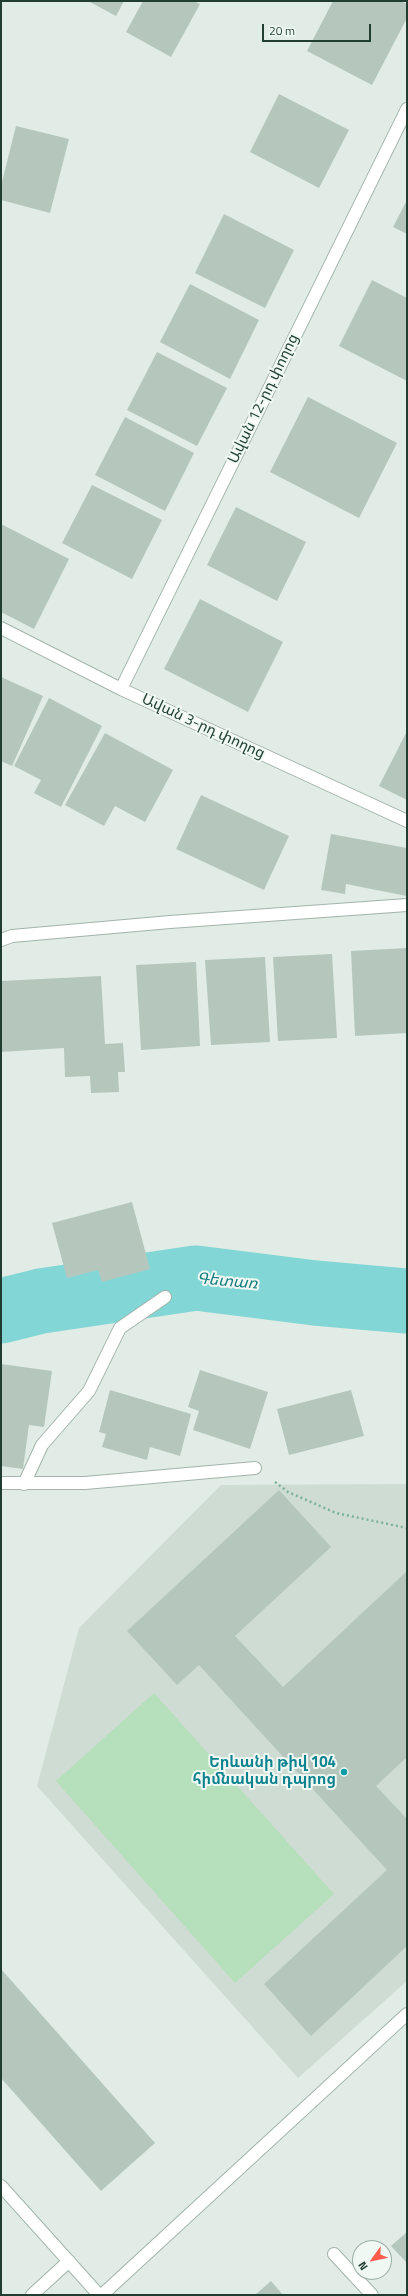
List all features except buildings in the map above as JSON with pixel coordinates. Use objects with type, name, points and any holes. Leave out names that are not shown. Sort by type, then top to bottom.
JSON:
[{"type":"street","name":"Ավան 12-րդ փողոց","points":[[121,689],[407,109]]},
{"type":"street","name":"Ավան 3-րդ փողոց","points":[[1,628],[121,689],[407,821]]},
{"type":"street","points":[[1,940],[12,936],[170,922],[407,905]]},
{"type":"street","points":[[24,1484],[42,1445],[89,1391],[120,1328],[165,1297]]},
{"type":"street","points":[[1,1483],[85,1483],[255,1468]]},
{"type":"street","points":[[1,2186],[100,2295],[407,2014]]},
{"type":"street","points":[[334,2254],[372,2295]]},
{"type":"street","points":[[32,2295],[69,2261]]},
{"type":"path","points":[[255,1468],[288,1492],[336,1513],[407,1528]]},
{"type":"shaded area","points":[[407,1484],[407,1981],[298,2078],[37,1786],[79,1628],[221,1485]]},
{"type":"green space","points":[[154,1693],[334,1894],[235,1983],[56,1781]]},
{"type":"waterway","name":"Գետառ","points":[[1,1311],[41,1301],[196,1278],[315,1293],[407,1301]]},
{"type":"place","name":"Երևանի թիվ 104 հիմնական դպրոց","points":[[344,1772]]}]
